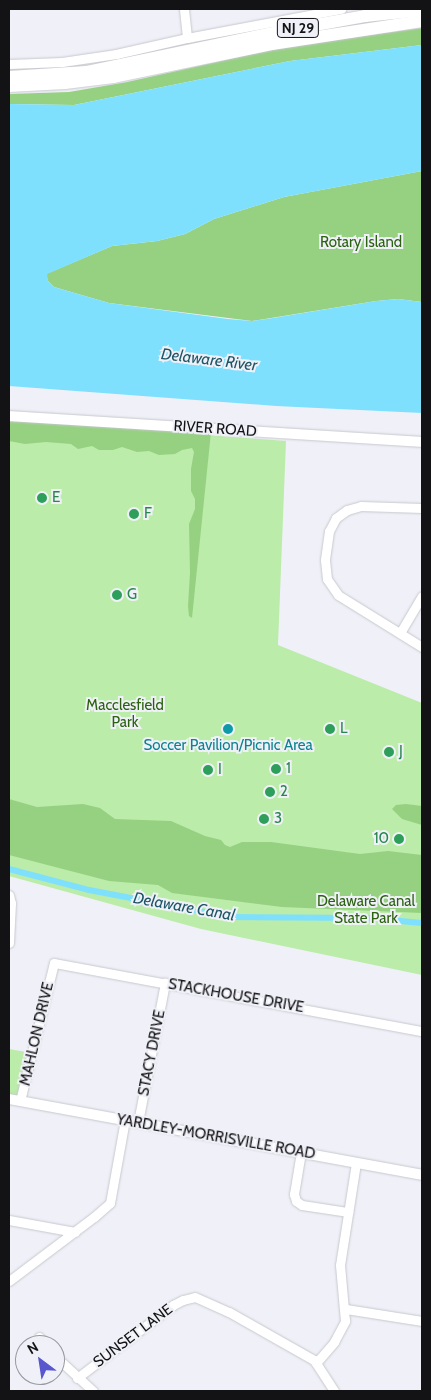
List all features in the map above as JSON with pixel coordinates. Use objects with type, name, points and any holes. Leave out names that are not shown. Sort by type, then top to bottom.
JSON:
[{"type":"highway","name":"NJ 29","points":[[9,77],[86,72],[178,52],[355,18],[422,10]]},
{"type":"highway","name":"NJ 29","points":[[9,86],[90,81],[178,52],[422,21]]},
{"type":"main road","name":"RIVER ROAD","points":[[9,416],[422,442]]},
{"type":"main road","name":"YARDLEY-MORRISVILLE ROAD","points":[[9,1099],[422,1174]]},
{"type":"street","points":[[9,64],[178,52],[187,38],[184,9]]},
{"type":"street","points":[[187,38],[340,9]]},
{"type":"street","points":[[422,508],[354,508],[336,518],[327,535],[325,571],[331,587],[340,597],[422,647]]},
{"type":"street","points":[[400,633],[422,596]]},
{"type":"street","points":[[9,895],[11,903],[9,942]]},
{"type":"street","name":"STACKHOUSE DRIVE","points":[[53,966],[54,963],[79,967],[422,1030]]},
{"type":"street","name":"MAHLON DRIVE","points":[[20,1101],[53,966]]},
{"type":"street","name":"STACY DRIVE","points":[[138,1122],[165,983]]},
{"type":"street","points":[[9,1281],[107,1207],[112,1197],[125,1120]]},
{"type":"street","points":[[301,1152],[294,1194],[296,1201],[302,1205],[348,1212]]},
{"type":"street","points":[[334,1391],[316,1363],[343,1328],[346,1309],[340,1265],[356,1162]]},
{"type":"street","points":[[9,1220],[75,1232]]},
{"type":"street","name":"SUNSET LANE","points":[[77,1378],[173,1305],[190,1298],[201,1298],[229,1312],[316,1363]]},
{"type":"street","points":[[346,1309],[422,1321]]},
{"type":"street","points":[[65,1366],[92,1391]]},
{"type":"green space","points":[[422,28],[422,45],[290,61],[74,105],[9,104],[9,94],[69,92],[127,82],[289,46]]},
{"type":"green space","name":"Rotary Island","points":[[422,171],[422,302],[398,299],[376,301],[252,321],[109,303],[54,287],[48,281],[46,274],[112,246],[157,241],[185,234],[214,219],[284,197]]},
{"type":"green space","points":[[9,419],[211,432],[192,618],[189,616],[188,606],[190,573],[189,524],[195,509],[195,499],[191,491],[191,469],[194,452],[192,448],[175,454],[159,455],[149,451],[137,452],[122,447],[113,450],[99,450],[92,446],[78,449],[71,444],[46,442],[25,444],[9,441]]},
{"type":"green space","name":"Macclesfield Park","points":[[9,420],[286,441],[278,645],[422,703],[422,975],[201,929],[9,876]]},
{"type":"green space","name":"Delaware Canal State Park","points":[[9,799],[37,807],[83,804],[100,808],[115,819],[171,821],[205,836],[221,840],[230,847],[242,842],[271,842],[360,854],[388,851],[422,855],[422,913],[282,907],[172,893],[158,885],[109,881],[9,855]]},
{"type":"green space","points":[[396,805],[422,806],[422,825],[402,819],[392,809]]},
{"type":"green space","points":[[9,1049],[32,1053],[20,1101],[9,1099]]},
{"type":"water","name":"Delaware River","points":[[422,45],[422,171],[284,197],[214,219],[185,234],[157,241],[112,246],[47,274],[48,281],[54,287],[109,303],[252,321],[376,301],[398,299],[422,302],[422,413],[276,406],[9,386],[9,104],[74,105],[290,61]]},
{"type":"waterway","name":"Delaware Canal","points":[[9,869],[89,890],[231,917],[369,918],[422,923]]},
{"type":"place","name":"E","points":[[42,498]]},
{"type":"place","name":"F","points":[[134,514]]},
{"type":"place","name":"G","points":[[117,595]]},
{"type":"place","name":"Soccer Pavilion/Picnic Area","points":[[228,729]]},
{"type":"place","name":"L","points":[[330,729]]},
{"type":"place","name":"J","points":[[389,752]]},
{"type":"place","name":"1","points":[[276,769]]},
{"type":"place","name":"I","points":[[208,770]]},
{"type":"place","name":"2","points":[[270,792]]},
{"type":"place","name":"3","points":[[264,819]]},
{"type":"place","name":"10","points":[[399,839]]}]
